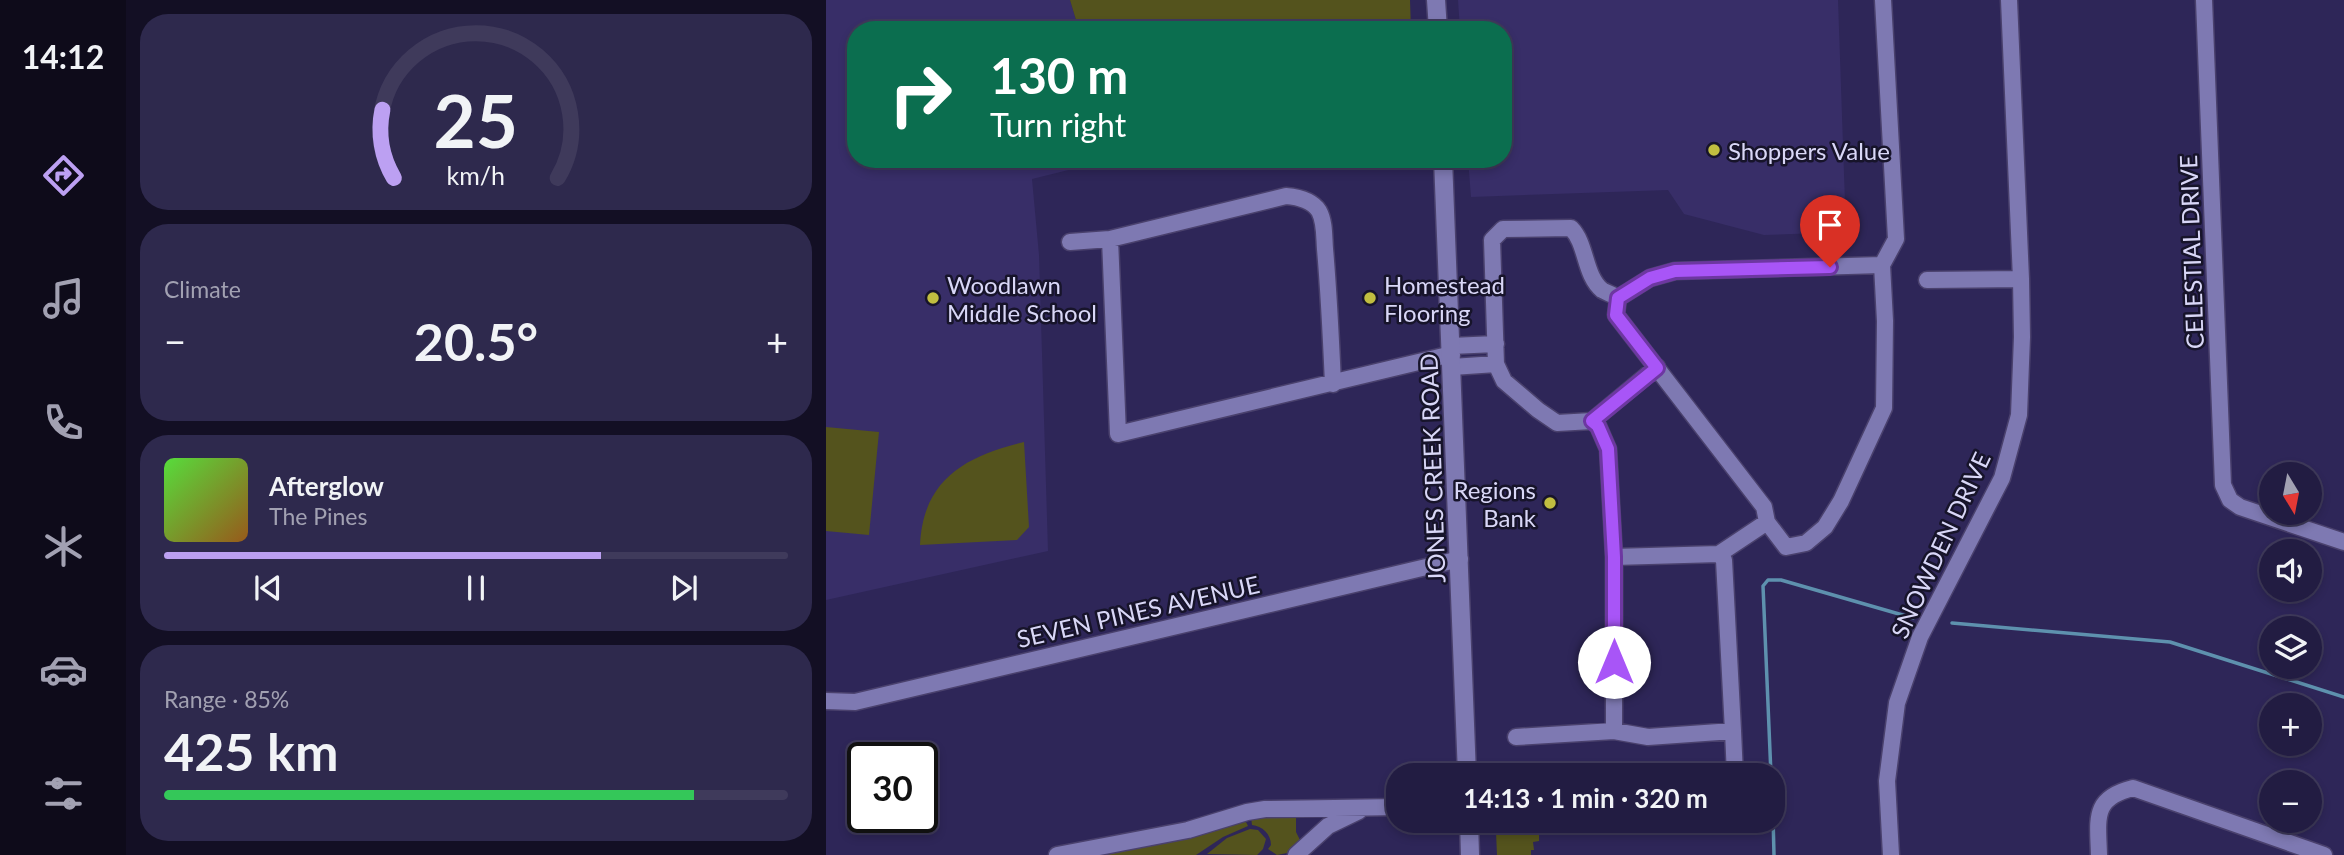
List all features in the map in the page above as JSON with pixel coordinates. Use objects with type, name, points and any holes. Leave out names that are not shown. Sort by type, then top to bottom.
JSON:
[{"type":"main road","points":[[1436,0],[1437,21]]},
{"type":"main road","name":"JONES CREEK ROAD","points":[[1443,168],[1467,763]]},
{"type":"main road","points":[[1469,833],[1470,855]]},
{"type":"street","points":[[1618,298],[1616,315],[1765,508],[1767,522],[1786,547],[1806,543],[1825,527],[1841,500],[1884,408],[1885,321],[1882,265],[1896,239],[1883,0]]},
{"type":"street","name":"SNOWDEN DRIVE","points":[[1891,855],[1887,781],[1896,703],[1920,637],[2002,478],[2019,415],[2021,279],[2008,0]]},
{"type":"street","name":"CELESTIAL DRIVE","points":[[2204,0],[2223,485],[2230,500],[2240,507],[2344,542]]},
{"type":"street","points":[[1070,242],[1110,239],[1286,196],[1308,202],[1318,209],[1322,220],[1333,384]]},
{"type":"street","points":[[1618,298],[1601,289],[1590,272],[1578,235],[1571,228],[1503,229],[1492,240],[1496,364],[1504,382],[1557,423],[1592,421],[1657,368]]},
{"type":"street","points":[[1110,239],[1118,434],[1496,344]]},
{"type":"street","points":[[1618,298],[1650,278],[1675,271],[1882,265]]},
{"type":"street","points":[[1927,280],[2021,279]]},
{"type":"street","points":[[1452,355],[1496,364]]},
{"type":"street","points":[[1592,421],[1598,426],[1608,449],[1614,557],[1614,731]]},
{"type":"street","points":[[1614,557],[1720,554],[1767,522]]},
{"type":"street","points":[[1720,554],[1724,560],[1734,763]]},
{"type":"street","name":"SEVEN PINES AVENUE","points":[[826,701],[855,702],[1460,559]]},
{"type":"street","points":[[1516,737],[1614,731],[1648,737],[1732,731]]},
{"type":"street","points":[[2099,855],[2097,815],[2114,793],[2133,788],[2324,855]]},
{"type":"street","points":[[1057,855],[1188,830],[1256,810],[1386,808]]},
{"type":"street","points":[[1296,855],[1328,826],[1364,809]]},
{"type":"shaded area","name":"Woodlawn Middle School","points":[[826,0],[1070,0],[1076,21],[847,21],[847,168],[1077,168],[1032,179],[1039,255],[1048,551],[826,600]]},
{"type":"shaded area","points":[[1070,0],[1410,0],[1411,21],[1076,21]]},
{"type":"shaded area","points":[[1458,0],[1838,0],[1846,232],[1764,235],[1684,214],[1668,190],[1471,197],[1469,168],[1512,168],[1512,21],[1459,21]]},
{"type":"shaded area","points":[[826,427],[879,432],[869,535],[826,531]]},
{"type":"shaded area","points":[[1024,442],[1029,527],[1017,540],[920,545],[929,503],[951,474],[984,455]]},
{"type":"shaded area","points":[[1292,815],[1296,818],[1296,832],[1301,842],[1292,852],[1277,855],[1268,849],[1271,841],[1268,834],[1252,825],[1251,817]]},
{"type":"shaded area","points":[[1244,818],[1248,826],[1223,837],[1196,855],[1083,855]]},
{"type":"shaded area","points":[[1250,829],[1258,830],[1266,839],[1263,849],[1257,855],[1207,854],[1227,838]]},
{"type":"shaded area","points":[[1496,833],[1539,833],[1539,841],[1533,842],[1534,850],[1531,850],[1531,855],[1497,855]]},
{"type":"waterway","points":[[1770,763],[1763,586],[1768,580],[1781,580],[1913,618]]},
{"type":"waterway","points":[[1952,623],[2170,642],[2344,697]]},
{"type":"waterway","points":[[1773,833],[1774,855]]},
{"type":"place","name":"Shoppers Value","points":[[1714,150]]},
{"type":"place","name":"Woodlawn Middle School","points":[[933,298]]},
{"type":"place","name":"Homestead Flooring","points":[[1370,298]]},
{"type":"place","name":"Regions Bank","points":[[1550,503]]},
{"type":"route","points":[[1614,662],[1614,557],[1608,449],[1598,426],[1592,421],[1657,368],[1616,315],[1618,298],[1650,278],[1675,271],[1830,267]]}]
